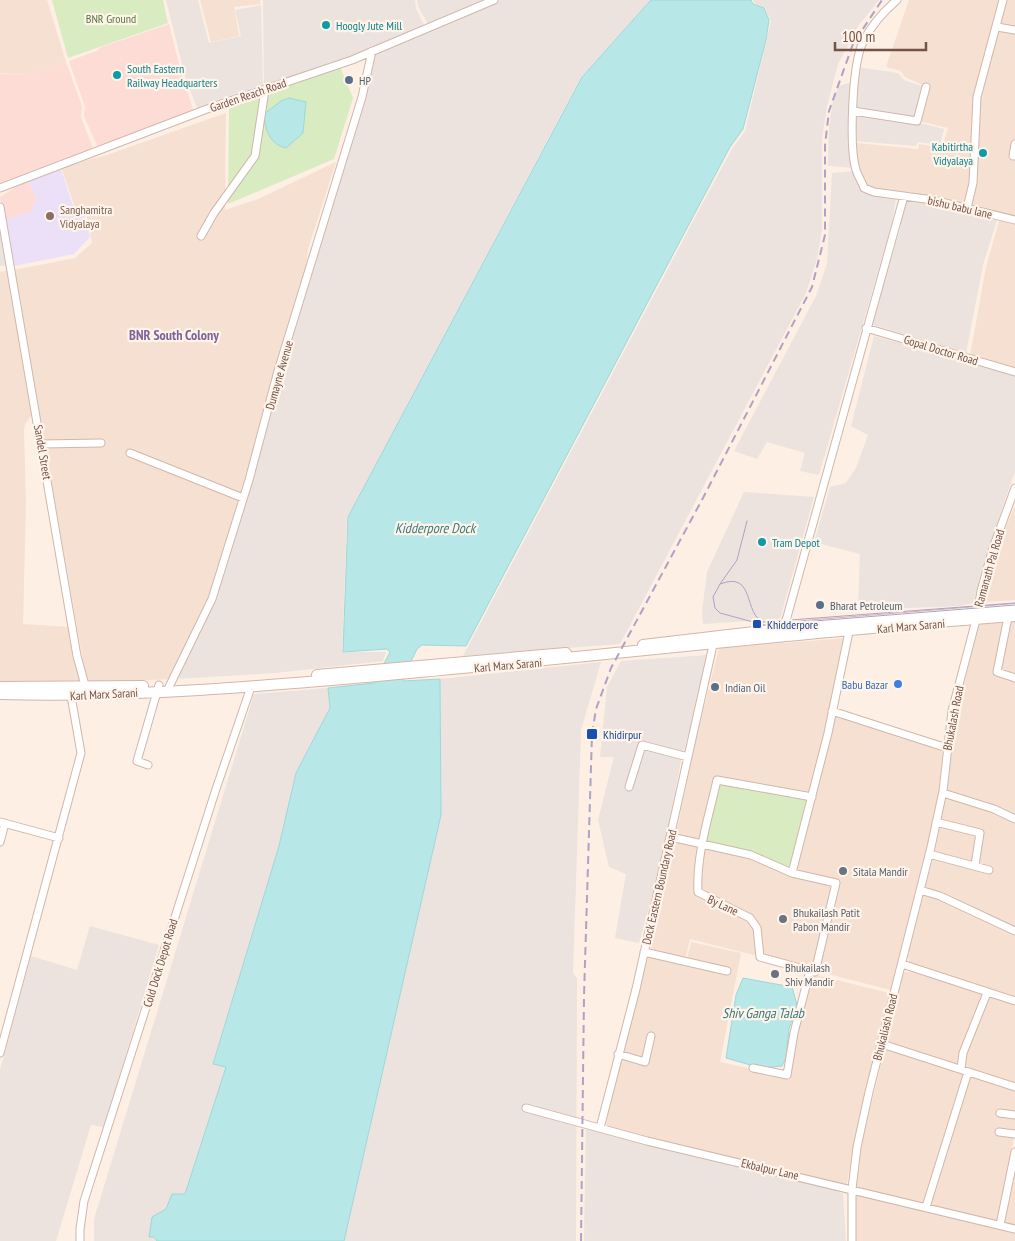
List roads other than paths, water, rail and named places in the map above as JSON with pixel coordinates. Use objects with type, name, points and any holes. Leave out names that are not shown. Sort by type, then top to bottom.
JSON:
[{"type":"main road","name":"Karl Marx Sarani","points":[[0,694],[251,687],[361,674],[713,645],[784,630],[850,627],[1013,614]]},
{"type":"main road","points":[[421,669],[784,630]]},
{"type":"main road","points":[[164,688],[252,680],[361,674]]},
{"type":"main road","points":[[0,687],[71,692]]},
{"type":"street","name":"Garden Reach Road","points":[[0,188],[207,109],[372,52],[494,0]]},
{"type":"street","points":[[897,0],[875,23],[863,42],[855,66],[854,111],[917,121],[926,87]]},
{"type":"street","points":[[967,208],[973,183],[977,97],[1003,0]]},
{"type":"street","points":[[997,27],[1015,30]]},
{"type":"street","name":"Dumayne Avenue","points":[[148,764],[137,761],[164,688],[212,599],[243,498],[278,371],[362,97],[372,52]]},
{"type":"street","points":[[201,236],[214,213],[254,156],[265,90]]},
{"type":"street","name":"bishu babu lane","points":[[854,111],[856,170],[864,188],[874,192],[967,208],[1015,220]]},
{"type":"street","points":[[1015,144],[1013,156],[1015,156]]},
{"type":"street","points":[[784,630],[904,196]]},
{"type":"street","name":"Sandel Street","points":[[0,207],[77,656],[86,692]]},
{"type":"street","name":"Gopal Doctor Road","points":[[866,328],[1015,372]]},
{"type":"street","points":[[41,444],[101,443]]},
{"type":"street","points":[[130,452],[243,498]]},
{"type":"street","name":"Ramanath Pal Road","points":[[976,616],[993,548],[1012,507],[1015,488]]},
{"type":"street","points":[[1013,614],[997,672],[1015,678]]},
{"type":"street","name":"Bhukalash Road","points":[[937,819],[943,792],[946,748],[952,711],[976,616]]},
{"type":"street","points":[[792,872],[812,797],[850,627]]},
{"type":"street","name":"Dock Eastern Boundary Road","points":[[600,1128],[671,837],[713,645]]},
{"type":"street","name":"Cold Dock Depot Road","points":[[80,1241],[84,1201],[216,789],[251,687]]},
{"type":"street","points":[[0,1053],[81,752],[71,692]]},
{"type":"street","points":[[832,711],[946,748]]},
{"type":"street","points":[[629,786],[642,745],[688,757]]},
{"type":"street","points":[[703,843],[717,780],[812,797]]},
{"type":"street","points":[[943,792],[994,809],[1015,819]]},
{"type":"street","points":[[937,819],[980,833],[975,865]]},
{"type":"street","name":"Bhukaliash Road","points":[[852,1241],[852,1189],[857,1146],[937,819]]},
{"type":"street","points":[[0,842],[2,822],[59,838]]},
{"type":"street","points":[[671,837],[751,855],[792,872],[836,883],[815,972],[810,970],[794,1033],[787,1075],[753,1068]]},
{"type":"street","name":"By Lane","points":[[703,843],[698,892],[750,918],[757,928],[760,957],[810,970]]},
{"type":"street","points":[[929,854],[989,870]]},
{"type":"street","points":[[920,890],[940,896],[1015,931]]},
{"type":"street","points":[[644,952],[727,971]]},
{"type":"street","points":[[902,964],[1015,1001]]},
{"type":"street","points":[[926,1207],[964,1070],[963,1053],[987,993]]},
{"type":"street","points":[[618,1054],[645,1062],[651,1036]]},
{"type":"street","points":[[882,1044],[1015,1087]]},
{"type":"street","name":"Ekbalpur Lane","points":[[526,1108],[647,1141],[1015,1229]]},
{"type":"street","points":[[1000,1112],[1015,1115]]},
{"type":"street","points":[[999,1132],[1015,1134]]},
{"type":"street","points":[[1000,1225],[1015,1152]]},
{"type":"water","name":"Kidderpore Dock","points":[[651,0],[751,0],[753,4],[764,8],[769,20],[766,40],[743,129],[730,147],[466,646],[422,645],[417,649],[403,678],[404,681],[440,679],[441,815],[344,1241],[157,1241],[154,1237],[149,1237],[152,1217],[166,1209],[172,1194],[185,1194],[226,1067],[213,1064],[279,846],[296,773],[330,708],[328,688],[374,683],[390,652],[387,649],[343,652],[348,517],[582,77]]},
{"type":"water","points":[[289,98],[306,102],[303,133],[286,148],[276,143],[269,135],[265,125],[264,114],[281,101]]},
{"type":"water","name":"Shiv Ganga Talab","points":[[743,978],[792,987],[797,1005],[789,1029],[786,1058],[782,1066],[761,1068],[726,1058],[736,995]]},
{"type":"tram line","points":[[720,584],[737,560],[747,521]]},
{"type":"tram line","points":[[1015,603],[764,622],[753,612],[748,596],[739,583],[731,581],[720,584],[713,597],[715,608],[720,613],[764,625],[1015,605]]},
{"type":"railway","points":[[581,1241],[584,996],[592,734],[596,709],[611,668],[703,498],[812,287],[825,235],[825,145],[829,111],[853,44],[882,0]]},
{"type":"place","name":"Hoogly Jute Mill","points":[[326,25]]},
{"type":"place","name":"South Eastern Railway Headquarters","points":[[117,75]]},
{"type":"place","name":"HP","points":[[349,80]]},
{"type":"place","name":"Kabitirtha Vidyalaya","points":[[983,153]]},
{"type":"place","name":"Sanghamitra Vidyalaya","points":[[50,216]]},
{"type":"place","name":"Tram Depot","points":[[762,542]]},
{"type":"place","name":"Bharat Petroleum","points":[[820,605]]},
{"type":"place","name":"Khidderpore","points":[[757,624]]},
{"type":"place","name":"Babu Bazar","points":[[898,684]]},
{"type":"place","name":"Indian Oil","points":[[715,687]]},
{"type":"place","name":"Khidirpur","points":[[592,734]]},
{"type":"place","name":"Sitala Mandir","points":[[843,871]]},
{"type":"place","name":"Bhukailash Patit Pabon Mandir","points":[[783,919]]},
{"type":"place","name":"Bhukailash Shiv Mandir","points":[[775,974]]},
{"type":"district","name":"BNR South Colony","points":[[174,335]]},
{"type":"park label","name":"BNR Ground","points":[[111,18]]}]
